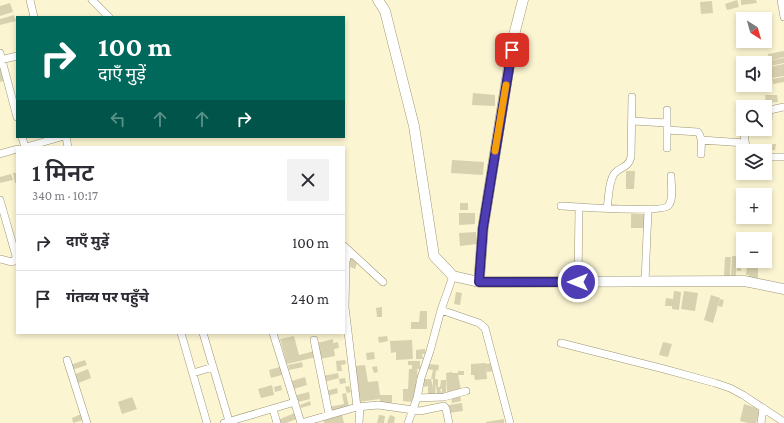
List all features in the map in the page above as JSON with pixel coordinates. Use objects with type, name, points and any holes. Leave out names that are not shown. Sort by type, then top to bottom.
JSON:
[{"type":"street","points":[[30,0],[34,16]]},
{"type":"street","points":[[92,0],[108,16]]},
{"type":"street","points":[[378,0],[385,11],[414,126],[434,256],[453,276],[479,282],[744,281],[784,289]]},
{"type":"street","points":[[479,282],[483,228],[514,35],[523,0]]},
{"type":"street","points":[[781,0],[784,16]]},
{"type":"street","points":[[16,56],[1,57],[16,113]]},
{"type":"street","points":[[607,208],[611,180],[618,170],[627,166],[631,157],[632,97]]},
{"type":"street","points":[[772,110],[784,107]]},
{"type":"street","points":[[667,110],[667,148]]},
{"type":"street","points":[[632,121],[698,132],[702,140],[701,154]]},
{"type":"street","points":[[702,140],[745,143],[744,136]]},
{"type":"street","points":[[28,146],[56,138]]},
{"type":"street","points":[[0,154],[16,149]]},
{"type":"street","points":[[772,157],[784,157]]},
{"type":"street","points":[[561,206],[648,210],[665,208],[669,206],[671,201],[671,176]]},
{"type":"street","points":[[0,200],[16,256],[15,260],[12,262],[0,259]]},
{"type":"street","points":[[578,282],[579,207]]},
{"type":"street","points":[[645,282],[648,210]]},
{"type":"street","points":[[346,249],[383,282]]},
{"type":"street","points":[[345,274],[346,249]]},
{"type":"street","points":[[408,423],[417,398],[421,378],[441,310],[453,276]]},
{"type":"street","points":[[345,305],[359,423]]},
{"type":"street","points":[[441,310],[479,323],[485,328],[510,423]]},
{"type":"street","points":[[181,334],[207,423]]},
{"type":"street","points":[[203,334],[226,422],[295,402]]},
{"type":"street","points":[[274,334],[301,423],[358,407],[378,406],[413,410],[428,410],[444,406],[449,423]]},
{"type":"street","points":[[314,340],[329,414]]},
{"type":"street","points":[[561,343],[664,369],[730,388],[784,422]]},
{"type":"street","points":[[67,360],[87,423]]},
{"type":"street","points":[[193,373],[213,367]]},
{"type":"street","points":[[417,398],[444,397],[466,391]]},
{"type":"street","points":[[761,423],[763,408]]},
{"type":"street","points":[[273,409],[277,423]]},
{"type":"building","points":[[737,0],[739,7],[727,10],[725,4]]},
{"type":"building","points":[[741,0],[756,0],[757,3],[741,5]]},
{"type":"building","points":[[712,1],[713,13],[701,14],[700,2]]},
{"type":"building","points":[[10,3],[13,12],[0,16],[0,6]]},
{"type":"building","points":[[14,15],[16,21],[0,25],[0,19]]},
{"type":"building","points":[[784,51],[784,57],[772,60],[772,56],[768,56],[768,54]]},
{"type":"building","points":[[784,58],[784,63],[772,66],[772,60]]},
{"type":"building","points":[[784,64],[784,76],[772,78],[772,67]]},
{"type":"building","points":[[0,69],[5,80],[0,82]]},
{"type":"building","points":[[784,77],[784,82],[773,84],[772,79]]},
{"type":"building","points":[[473,93],[495,95],[495,106],[472,105]]},
{"type":"building","points":[[765,95],[777,95],[778,102],[772,102],[772,100],[766,100]]},
{"type":"building","points":[[772,144],[776,144],[775,150],[772,150]]},
{"type":"building","points":[[452,160],[484,162],[483,175],[451,173]]},
{"type":"building","points":[[626,171],[635,171],[634,189],[626,189]]},
{"type":"building","points":[[13,173],[16,173],[15,183]]},
{"type":"building","points":[[11,174],[13,180],[0,183],[0,177]]},
{"type":"building","points":[[460,203],[468,203],[468,210],[460,210]]},
{"type":"building","points":[[459,213],[475,213],[475,224],[459,225]]},
{"type":"building","points":[[631,214],[644,214],[644,228],[631,228]]},
{"type":"building","points":[[476,232],[477,244],[460,246],[459,233]]},
{"type":"building","points":[[732,256],[736,256],[736,276],[731,276]]},
{"type":"building","points":[[351,257],[358,261],[355,269],[348,266]]},
{"type":"building","points":[[725,257],[731,257],[730,276],[724,276]]},
{"type":"building","points":[[737,268],[741,268],[741,271],[737,271]]},
{"type":"building","points":[[747,268],[758,268],[758,278],[749,278],[749,275],[746,275]]},
{"type":"building","points":[[674,291],[681,292],[679,310],[672,309],[672,306],[665,306],[666,298],[673,299]]},
{"type":"building","points":[[684,291],[698,293],[695,311],[681,309]]},
{"type":"building","points":[[456,292],[462,293],[460,305],[454,304]]},
{"type":"building","points":[[711,295],[720,298],[713,323],[704,320]]},
{"type":"building","points":[[720,299],[724,300],[722,307],[718,306]]},
{"type":"building","points":[[382,307],[382,317],[377,317],[376,308]]},
{"type":"building","points":[[420,311],[427,311],[427,329],[411,329],[411,322],[419,322]]},
{"type":"building","points":[[294,336],[299,355],[314,351],[316,357],[287,364],[280,339]]},
{"type":"building","points":[[387,336],[388,341],[379,343],[378,337]]},
{"type":"building","points":[[333,339],[333,343],[338,342],[339,348],[334,349],[335,356],[320,359],[317,343]]},
{"type":"building","points":[[412,340],[413,359],[396,360],[396,352],[391,353],[390,341]]},
{"type":"building","points":[[663,342],[672,344],[668,357],[659,355]]},
{"type":"building","points":[[425,349],[425,354],[422,354],[423,359],[416,359],[416,350]]},
{"type":"building","points":[[374,352],[375,359],[367,360],[366,353]]},
{"type":"building","points":[[85,360],[87,365],[72,370],[70,365]]},
{"type":"building","points":[[345,360],[346,364],[341,365],[342,371],[337,371],[336,361]]},
{"type":"building","points":[[408,361],[420,361],[420,369],[417,369],[418,379],[416,379],[416,389],[413,402],[403,401],[403,389],[408,389],[409,369],[412,369],[412,365],[408,365]]},
{"type":"building","points":[[302,362],[303,367],[289,370],[288,365]]},
{"type":"building","points":[[486,363],[487,379],[475,380],[474,375],[471,375],[471,364]]},
{"type":"building","points":[[494,363],[495,371],[487,372],[486,364]]},
{"type":"building","points":[[428,364],[439,365],[438,371],[436,370],[435,379],[438,379],[438,387],[440,387],[441,380],[446,380],[446,394],[437,396],[436,383],[435,396],[428,396],[428,386],[424,387],[424,379],[431,379],[433,370],[426,369]]},
{"type":"building","points":[[365,365],[368,382],[378,381],[380,395],[392,395],[392,405],[380,404],[380,399],[358,402],[355,366]]},
{"type":"building","points":[[283,366],[285,374],[271,378],[269,370]]},
{"type":"building","points":[[377,366],[378,372],[374,373],[372,367]]},
{"type":"building","points":[[88,369],[91,378],[76,384],[73,375]]},
{"type":"building","points":[[458,371],[464,371],[464,375],[458,375],[461,390],[447,392],[446,373],[458,373]]},
{"type":"building","points":[[338,373],[339,378],[324,382],[323,376]]},
{"type":"building","points":[[305,377],[307,385],[294,389],[292,381]]},
{"type":"building","points":[[345,378],[346,383],[340,384],[339,379]]},
{"type":"building","points":[[272,385],[274,395],[261,398],[258,389]]},
{"type":"building","points":[[281,385],[282,390],[275,392],[274,387]]},
{"type":"building","points":[[349,386],[351,392],[347,393],[345,387]]},
{"type":"building","points":[[337,388],[338,393],[327,396],[326,391]]},
{"type":"building","points":[[309,392],[310,399],[298,402],[297,395]]},
{"type":"building","points":[[346,393],[349,407],[330,411],[329,407],[344,404],[342,394]]},
{"type":"building","points":[[460,395],[461,401],[452,403],[451,397]]},
{"type":"building","points":[[132,397],[137,409],[122,414],[118,402]]},
{"type":"building","points":[[310,401],[311,405],[301,408],[300,405]]},
{"type":"building","points":[[462,403],[463,411],[449,413],[448,405]]},
{"type":"building","points":[[744,404],[760,409],[756,423],[740,421]]},
{"type":"building","points":[[297,412],[299,418],[286,423],[279,423],[278,420]]},
{"type":"building","points":[[81,414],[83,420],[73,423],[72,418]]},
{"type":"building","points":[[342,415],[344,423],[324,423],[323,419]]},
{"type":"building","points":[[379,415],[385,416],[384,423],[377,423]]},
{"type":"building","points":[[390,415],[395,417],[394,423],[387,423]]},
{"type":"building","points":[[504,419],[504,423],[486,423],[486,422]]},
{"type":"slow traffic","points":[[495,151],[506,85]]},
{"type":"route","points":[[512,50],[483,228],[479,282],[578,282]]}]
